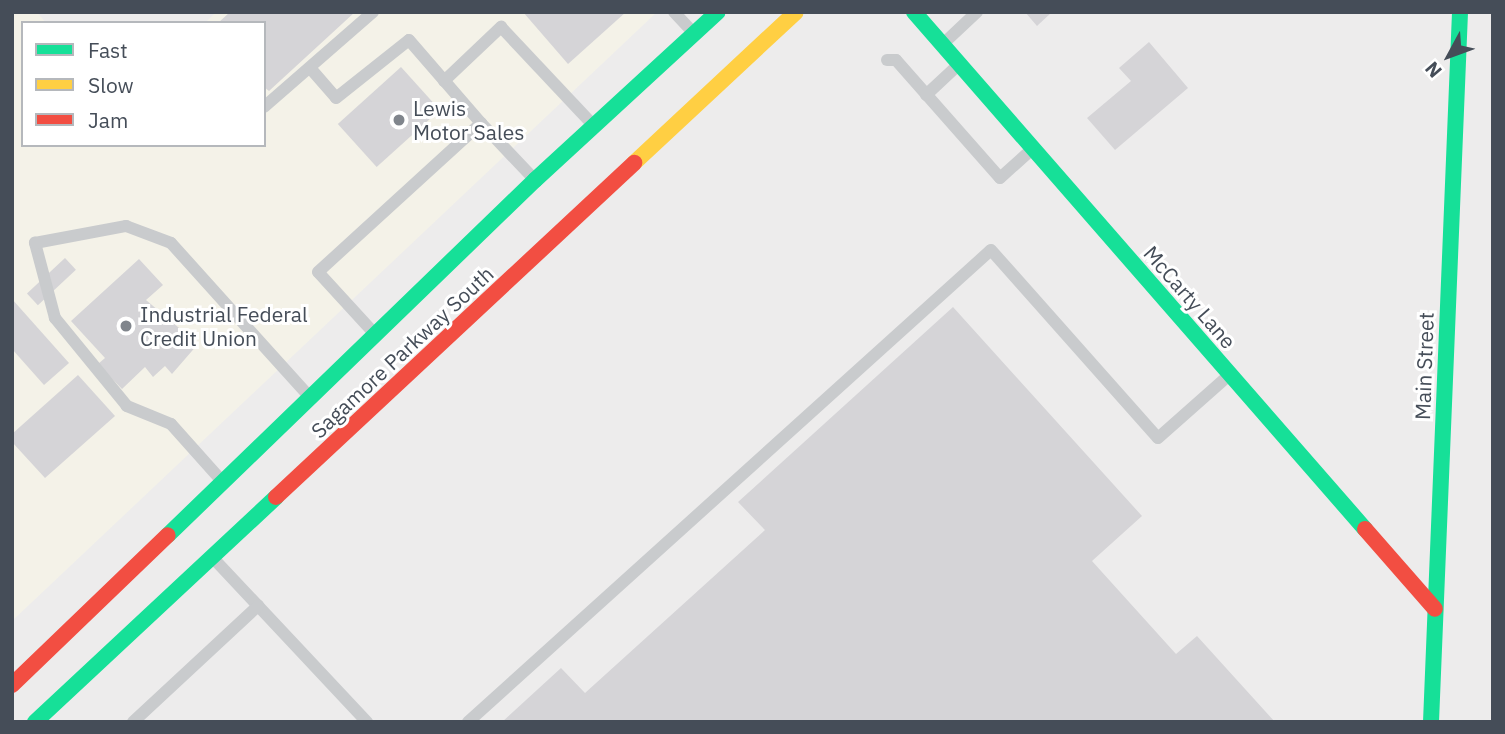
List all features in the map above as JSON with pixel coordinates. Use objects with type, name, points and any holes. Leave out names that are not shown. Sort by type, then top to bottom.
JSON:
[{"type":"main road","name":"Sagamore Parkway South","points":[[12,685],[221,480],[535,180],[718,12]]},
{"type":"main road","name":"Sagamore Parkway South","points":[[35,722],[796,12]]},
{"type":"main road","name":"McCarty Lane","points":[[914,12],[1435,609]]},
{"type":"main road","name":"Main Street","points":[[1431,722],[1460,12]]},
{"type":"lane","points":[[266,105],[311,69],[373,12]]},
{"type":"lane","points":[[674,12],[695,34]]},
{"type":"lane","points":[[942,44],[977,12]]},
{"type":"lane","points":[[444,81],[501,27],[594,126]]},
{"type":"lane","points":[[311,69],[336,98],[409,40],[535,180]]},
{"type":"lane","points":[[887,60],[896,60],[1000,178],[1033,149]]},
{"type":"lane","points":[[926,94],[959,64]]},
{"type":"lane","points":[[375,335],[318,272],[481,123]]},
{"type":"lane","points":[[221,480],[171,424],[127,406],[55,318],[35,243],[126,226],[171,243],[310,397]]},
{"type":"lane","points":[[468,722],[991,250],[1158,438],[1230,374]]},
{"type":"lane","points":[[212,557],[368,722]]},
{"type":"lane","points":[[133,722],[258,606]]},
{"type":"shaded area","points":[[12,12],[37,12],[44,21],[21,21],[21,147],[266,147],[266,21],[207,21],[216,12],[657,12],[12,621]]},
{"type":"building","points":[[230,12],[355,12],[269,91],[266,89],[266,21],[220,21]]},
{"type":"building","points":[[523,12],[626,12],[568,64]]},
{"type":"building","points":[[1025,12],[1052,12],[1037,26]]},
{"type":"building","points":[[1149,42],[1188,88],[1115,150],[1087,118],[1131,81],[1119,68]]},
{"type":"building","points":[[401,67],[440,110],[377,167],[338,124]]},
{"type":"building","points":[[65,258],[76,270],[38,305],[27,293]]},
{"type":"building","name":"Industrial Federal Credit Union","points":[[139,259],[163,285],[146,300],[198,344],[172,374],[165,366],[153,377],[145,367],[122,389],[98,364],[105,358],[71,321]]},
{"type":"building","points":[[12,299],[69,363],[44,385],[12,349]]},
{"type":"building","points":[[953,307],[1142,516],[1092,561],[1176,654],[1197,636],[1275,722],[502,722],[561,668],[585,693],[765,530],[738,502]]},
{"type":"building","points":[[78,375],[115,416],[45,478],[12,442],[12,434]]},
{"type":"traffic: fast","points":[[168,535],[535,180],[718,12]]},
{"type":"traffic: fast","points":[[914,12],[1365,529]]},
{"type":"traffic: fast","points":[[1431,722],[1460,12]]},
{"type":"traffic: fast","points":[[35,722],[276,497]]},
{"type":"traffic: slow","points":[[634,163],[796,12]]},
{"type":"traffic: jam","points":[[276,497],[634,163]]},
{"type":"traffic: jam","points":[[1365,529],[1435,609]]},
{"type":"traffic: jam","points":[[12,685],[168,535]]},
{"type":"place","name":"Lewis Motor Sales","points":[[399,120]]},
{"type":"place","name":"Industrial Federal Credit Union","points":[[126,326]]}]
